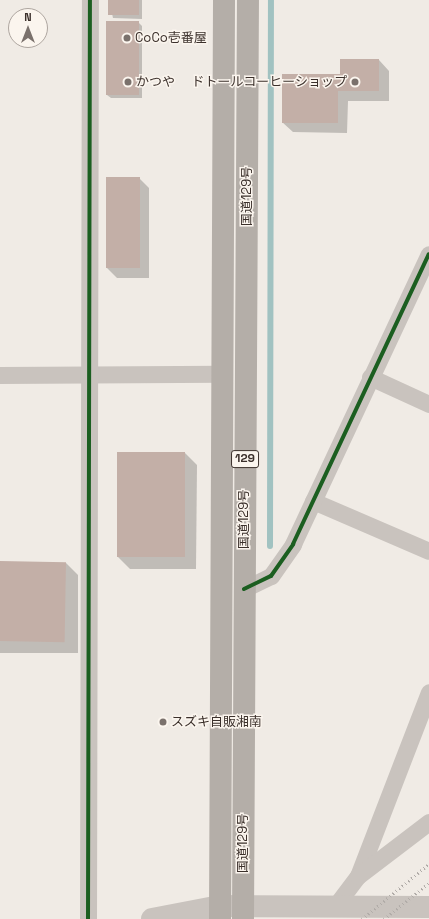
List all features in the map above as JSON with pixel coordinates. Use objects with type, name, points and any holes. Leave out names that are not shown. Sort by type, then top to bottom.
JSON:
[{"type":"highway","name":"国道129号","points":[[220,913],[224,0]]},
{"type":"highway","name":"国道129号","points":[[242,913],[248,0]]},
{"type":"street","points":[[88,919],[90,0]]},
{"type":"street","points":[[244,589],[271,576],[293,544],[429,254]]},
{"type":"street","points":[[0,375],[223,374]]},
{"type":"street","points":[[370,377],[429,404]]},
{"type":"street","points":[[313,501],[429,551]]},
{"type":"street","points":[[358,876],[429,692]]},
{"type":"street","points":[[336,905],[358,876],[429,822]]},
{"type":"street","points":[[152,919],[336,905],[418,911]]},
{"type":"building","points":[[108,0],[139,0],[139,15],[108,15]]},
{"type":"building","points":[[106,21],[139,21],[139,95],[106,95]]},
{"type":"building","points":[[340,59],[379,59],[379,91],[338,91],[338,123],[282,123],[282,74],[340,74]]},
{"type":"building","points":[[106,177],[140,177],[140,268],[106,268]]},
{"type":"building","points":[[117,452],[185,452],[185,557],[117,557]]},
{"type":"building","points":[[0,561],[66,562],[65,642],[0,641]]},
{"type":"waterway","points":[[270,546],[271,0]]},
{"type":"railway","points":[[362,919],[429,864]]},
{"type":"railway","points":[[384,919],[429,883]]},
{"type":"cycle path","points":[[88,919],[90,0]]},
{"type":"cycle path","points":[[244,589],[271,576],[293,544],[429,254]]},
{"type":"place","name":"CoCo壱番屋","points":[[127,38]]},
{"type":"place","name":"かつや","points":[[128,82]]},
{"type":"place","name":"ドトールコーヒーショップ","points":[[355,82]]},
{"type":"place","name":"スズキ自販湘南","points":[[163,722]]}]
